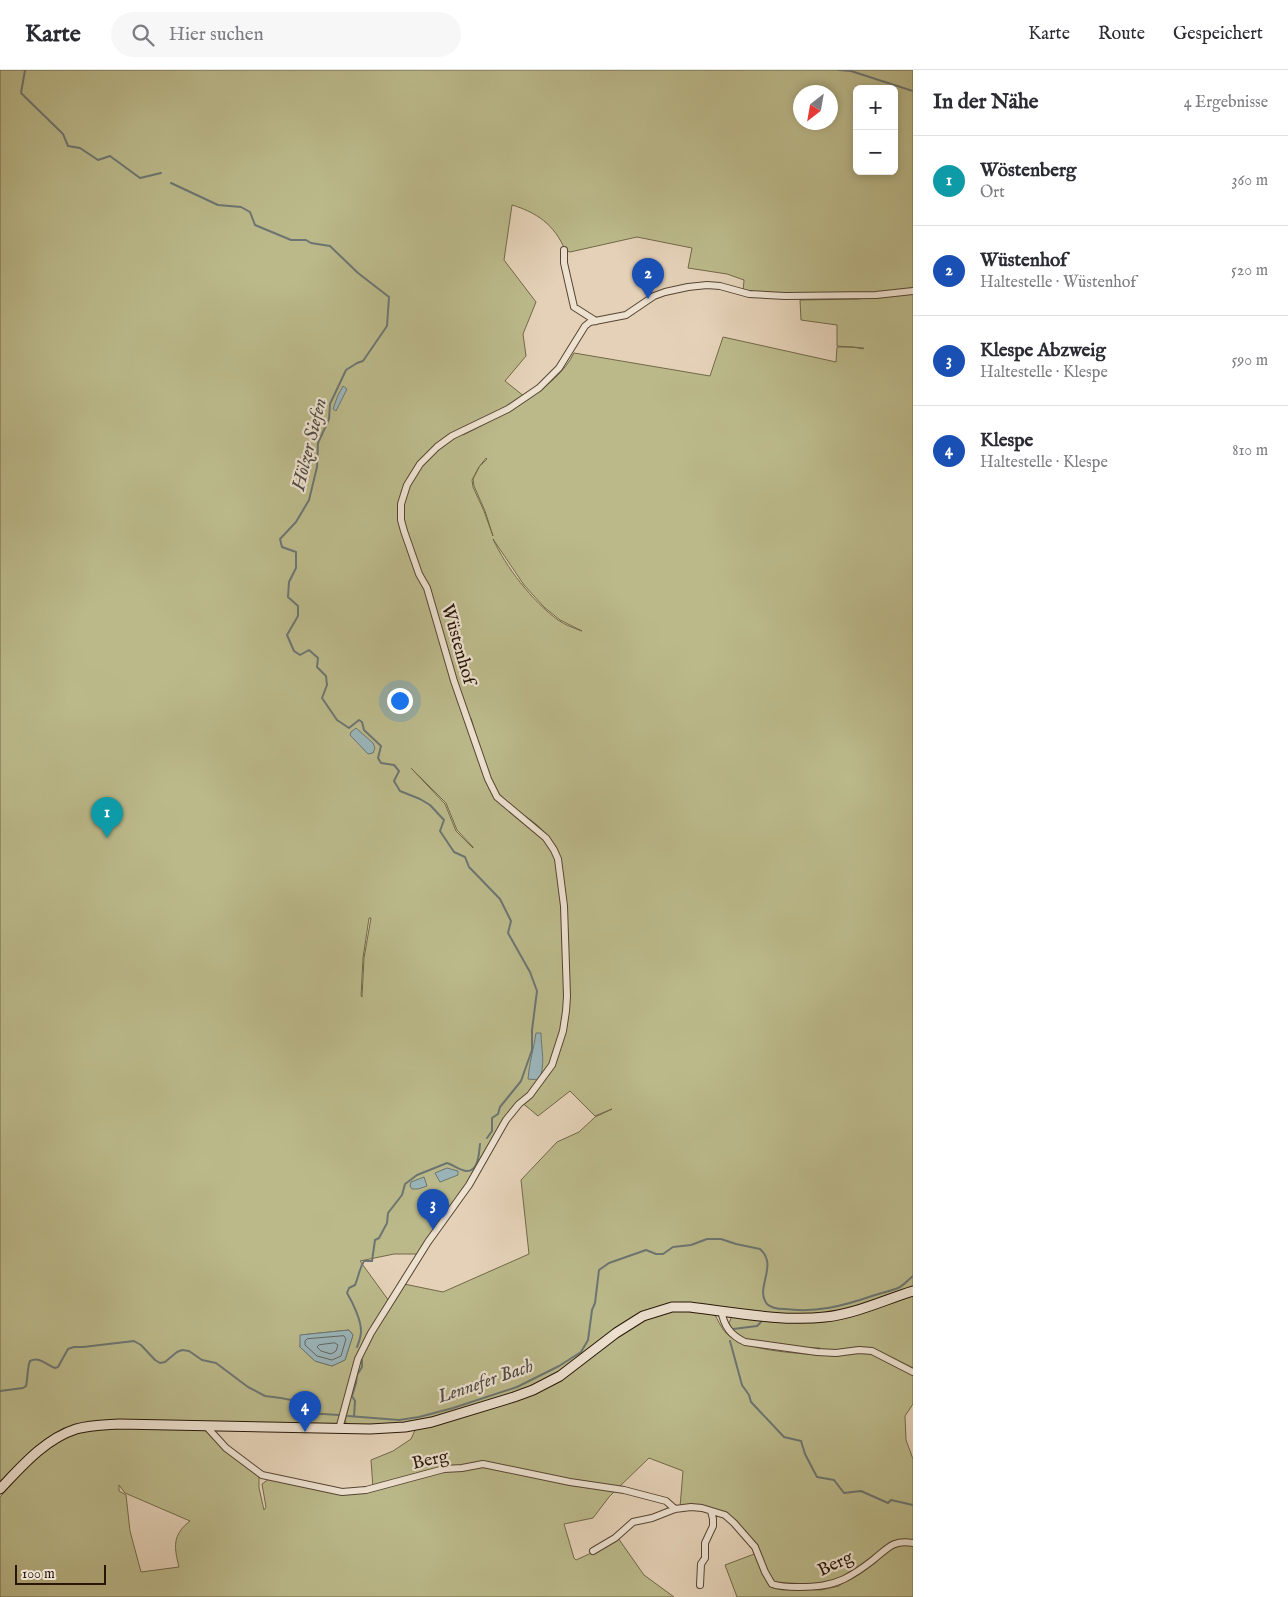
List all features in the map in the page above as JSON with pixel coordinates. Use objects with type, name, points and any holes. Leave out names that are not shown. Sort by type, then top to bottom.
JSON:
[{"type":"main road","points":[[0,1489],[46,1445],[59,1436],[76,1429],[97,1425],[119,1424],[339,1429],[406,1427],[468,1412],[523,1394],[560,1376],[643,1316],[672,1307],[690,1307],[804,1319],[826,1317],[846,1312],[913,1291]]},
{"type":"street","points":[[564,250],[564,262],[574,308],[596,321],[626,315],[660,294],[688,286],[720,286],[749,294],[785,296],[876,295],[913,291]]},
{"type":"street","name":"Wüstenhof","points":[[339,1429],[358,1359],[371,1333],[428,1242],[469,1185],[506,1120],[519,1104],[530,1095],[552,1065],[563,1031],[567,996],[564,906],[558,859],[546,838],[497,797],[488,780],[454,682],[429,596],[404,531],[401,504],[407,485],[420,464],[437,446],[452,436],[508,409],[539,388],[559,368],[585,326],[590,322],[596,321]]},
{"type":"street","points":[[720,1310],[724,1325],[738,1339],[745,1342],[817,1352],[872,1351],[913,1372]]},
{"type":"street","name":"Berg","points":[[206,1426],[226,1448],[262,1476],[342,1492],[366,1490],[444,1468],[462,1468],[483,1464],[570,1482],[624,1490],[666,1501],[675,1509]]},
{"type":"street","name":"Berg","points":[[593,1551],[615,1538],[633,1522],[659,1516],[675,1509],[691,1507],[724,1515],[743,1533],[755,1547],[772,1584],[777,1586],[818,1588],[830,1585],[856,1571],[896,1543],[904,1541],[913,1543]]},
{"type":"street","points":[[700,1585],[701,1564],[705,1558],[705,1543],[713,1526],[711,1511]]},
{"type":"shaded area","points":[[0,70],[913,70],[913,292],[858,297],[800,298],[743,292],[744,280],[727,274],[688,268],[692,248],[637,237],[570,252],[565,250],[556,233],[544,221],[529,211],[512,205],[504,260],[536,302],[523,334],[526,356],[505,381],[525,397],[499,413],[460,432],[463,435],[525,401],[554,379],[566,366],[574,353],[710,376],[723,337],[836,362],[837,347],[850,347],[837,346],[837,325],[801,320],[800,300],[857,299],[913,294],[913,1372],[892,1362],[913,1374],[913,1404],[905,1416],[906,1440],[913,1459],[913,1542],[905,1541],[892,1544],[842,1577],[820,1585],[797,1587],[773,1583],[755,1544],[741,1526],[732,1519],[713,1510],[680,1507],[683,1471],[649,1458],[618,1488],[561,1479],[505,1466],[482,1464],[439,1470],[373,1488],[371,1460],[393,1451],[411,1439],[416,1428],[517,1400],[561,1378],[648,1316],[675,1311],[714,1313],[726,1333],[745,1344],[770,1350],[820,1355],[820,1348],[790,1347],[748,1341],[734,1331],[729,1323],[732,1316],[800,1323],[802,1316],[676,1304],[648,1310],[624,1323],[589,1352],[555,1375],[514,1394],[407,1424],[350,1425],[345,1422],[359,1361],[366,1344],[404,1284],[443,1292],[529,1254],[521,1180],[557,1142],[579,1132],[595,1117],[612,1109],[595,1116],[570,1091],[538,1116],[520,1101],[505,1117],[481,1157],[474,1178],[419,1254],[394,1254],[360,1261],[389,1301],[356,1359],[339,1422],[333,1425],[97,1422],[53,1437],[30,1454],[12,1475],[0,1485]],"holes":[[[479,467],[473,479],[474,486],[485,511],[493,536],[473,487],[472,480]],[[493,539],[524,585],[544,607],[560,620],[582,631],[558,620],[548,612],[529,593],[505,561]],[[471,718],[488,775],[497,791],[510,804],[496,792],[487,777],[469,720]],[[411,768],[446,803],[457,830],[473,848],[456,831],[445,804]],[[526,817],[546,833],[558,853],[555,852],[541,829]],[[369,918],[371,918],[364,958],[362,997],[363,958]],[[349,1330],[353,1335],[345,1360],[332,1366],[315,1361],[300,1347],[301,1335]]]},
{"type":"shaded area","points":[[97,1428],[205,1428],[259,1474],[259,1488],[264,1510],[266,1507],[262,1484],[269,1479],[342,1494],[425,1475],[479,1466],[616,1490],[593,1518],[564,1524],[574,1558],[576,1560],[618,1538],[644,1575],[674,1597],[0,1597],[0,1497],[37,1455],[66,1436]],"holes":[[[119,1485],[125,1493],[190,1521],[177,1536],[176,1553],[179,1567],[141,1572],[130,1531],[126,1495],[119,1491]]]},
{"type":"shaded area","points":[[904,1543],[913,1545],[913,1597],[737,1597],[725,1565],[757,1553],[764,1574],[781,1588],[821,1590],[839,1586],[890,1548]]},
{"type":"water","points":[[343,386],[347,389],[336,411],[333,409]]},
{"type":"water","points":[[356,728],[373,743],[375,748],[373,753],[368,754],[350,735]]},
{"type":"water","points":[[536,1033],[541,1033],[543,1056],[539,1080],[528,1079]]},
{"type":"water","points":[[447,1168],[458,1171],[458,1175],[440,1182],[435,1173]]},
{"type":"water","points":[[424,1177],[427,1186],[412,1189],[410,1186],[411,1182]]},
{"type":"water","points":[[349,1330],[353,1335],[345,1360],[332,1366],[315,1361],[300,1347],[300,1335]]},
{"type":"waterway","name":"Hölzer Siefen","points":[[25,70],[21,93],[63,134],[68,146],[80,148],[98,160],[110,156],[140,178],[161,173]]},
{"type":"waterway","points":[[839,70],[851,71],[913,91]]},
{"type":"waterway","name":"Hölzer Siefen","points":[[171,183],[218,205],[241,207],[250,212],[255,225],[291,240],[306,240],[311,243],[330,246],[358,273],[389,297],[387,326],[363,361],[346,370],[330,404],[329,419],[318,443],[317,467],[309,500],[296,522],[280,539],[282,547],[296,552],[296,568],[289,582],[288,597],[298,606],[298,616],[287,635],[294,651],[300,655],[309,650],[318,658],[317,667],[326,676],[327,685],[322,698],[337,720],[349,728],[359,720],[362,722],[364,730],[381,746],[378,758],[381,763],[394,765],[399,771],[394,781],[400,791],[430,805],[444,820],[440,831],[454,852],[465,857],[469,867],[500,899],[511,921],[508,933],[530,972],[537,991],[532,1030],[532,1050],[521,1081],[500,1107],[498,1114],[492,1118],[492,1131],[487,1138]]},
{"type":"waterway","name":"Hölzer Siefen","points":[[357,1347],[361,1335],[361,1327],[347,1293],[349,1288],[355,1285],[364,1261],[372,1261],[375,1240],[379,1238],[387,1223],[388,1213],[402,1195],[405,1184],[417,1175],[447,1163],[466,1171],[474,1168],[478,1161],[480,1144]]},
{"type":"waterway","name":"Lennefer Bach","points":[[348,1416],[399,1420],[419,1417],[517,1387],[559,1366],[581,1352],[588,1340],[599,1270],[609,1263],[646,1250],[656,1254],[663,1254],[673,1247],[691,1245],[707,1239],[721,1239],[760,1249],[767,1263],[763,1291],[764,1298],[767,1304],[781,1309],[808,1310],[840,1306],[898,1288],[913,1276]]},
{"type":"waterway","points":[[733,1329],[757,1326],[761,1322]]},
{"type":"waterway","name":"Lennefer Bach","points":[[0,1391],[26,1386],[30,1361],[40,1360],[55,1368],[58,1367],[68,1349],[134,1341],[160,1363],[165,1362],[177,1352],[182,1350],[189,1351],[202,1360],[216,1363],[248,1387],[265,1396],[291,1400],[307,1413],[339,1415]]},
{"type":"waterway","points":[[730,1341],[742,1385],[749,1395],[751,1402],[784,1437],[801,1441],[805,1454],[817,1477],[834,1480],[844,1493],[861,1491],[888,1503],[891,1500],[913,1505]]},
{"type":"waterway","name":"Hölzer Siefen","points":[[354,1417],[355,1401],[352,1396],[357,1375],[362,1367],[362,1360]]},
{"type":"place","name":"Wüstenhof","points":[[648,299]]},
{"type":"place","name":"Wöstenberg","points":[[107,838]]},
{"type":"place","name":"Klespe Abzweig","points":[[433,1230]]},
{"type":"place","name":"Klespe","points":[[305,1432]]}]
